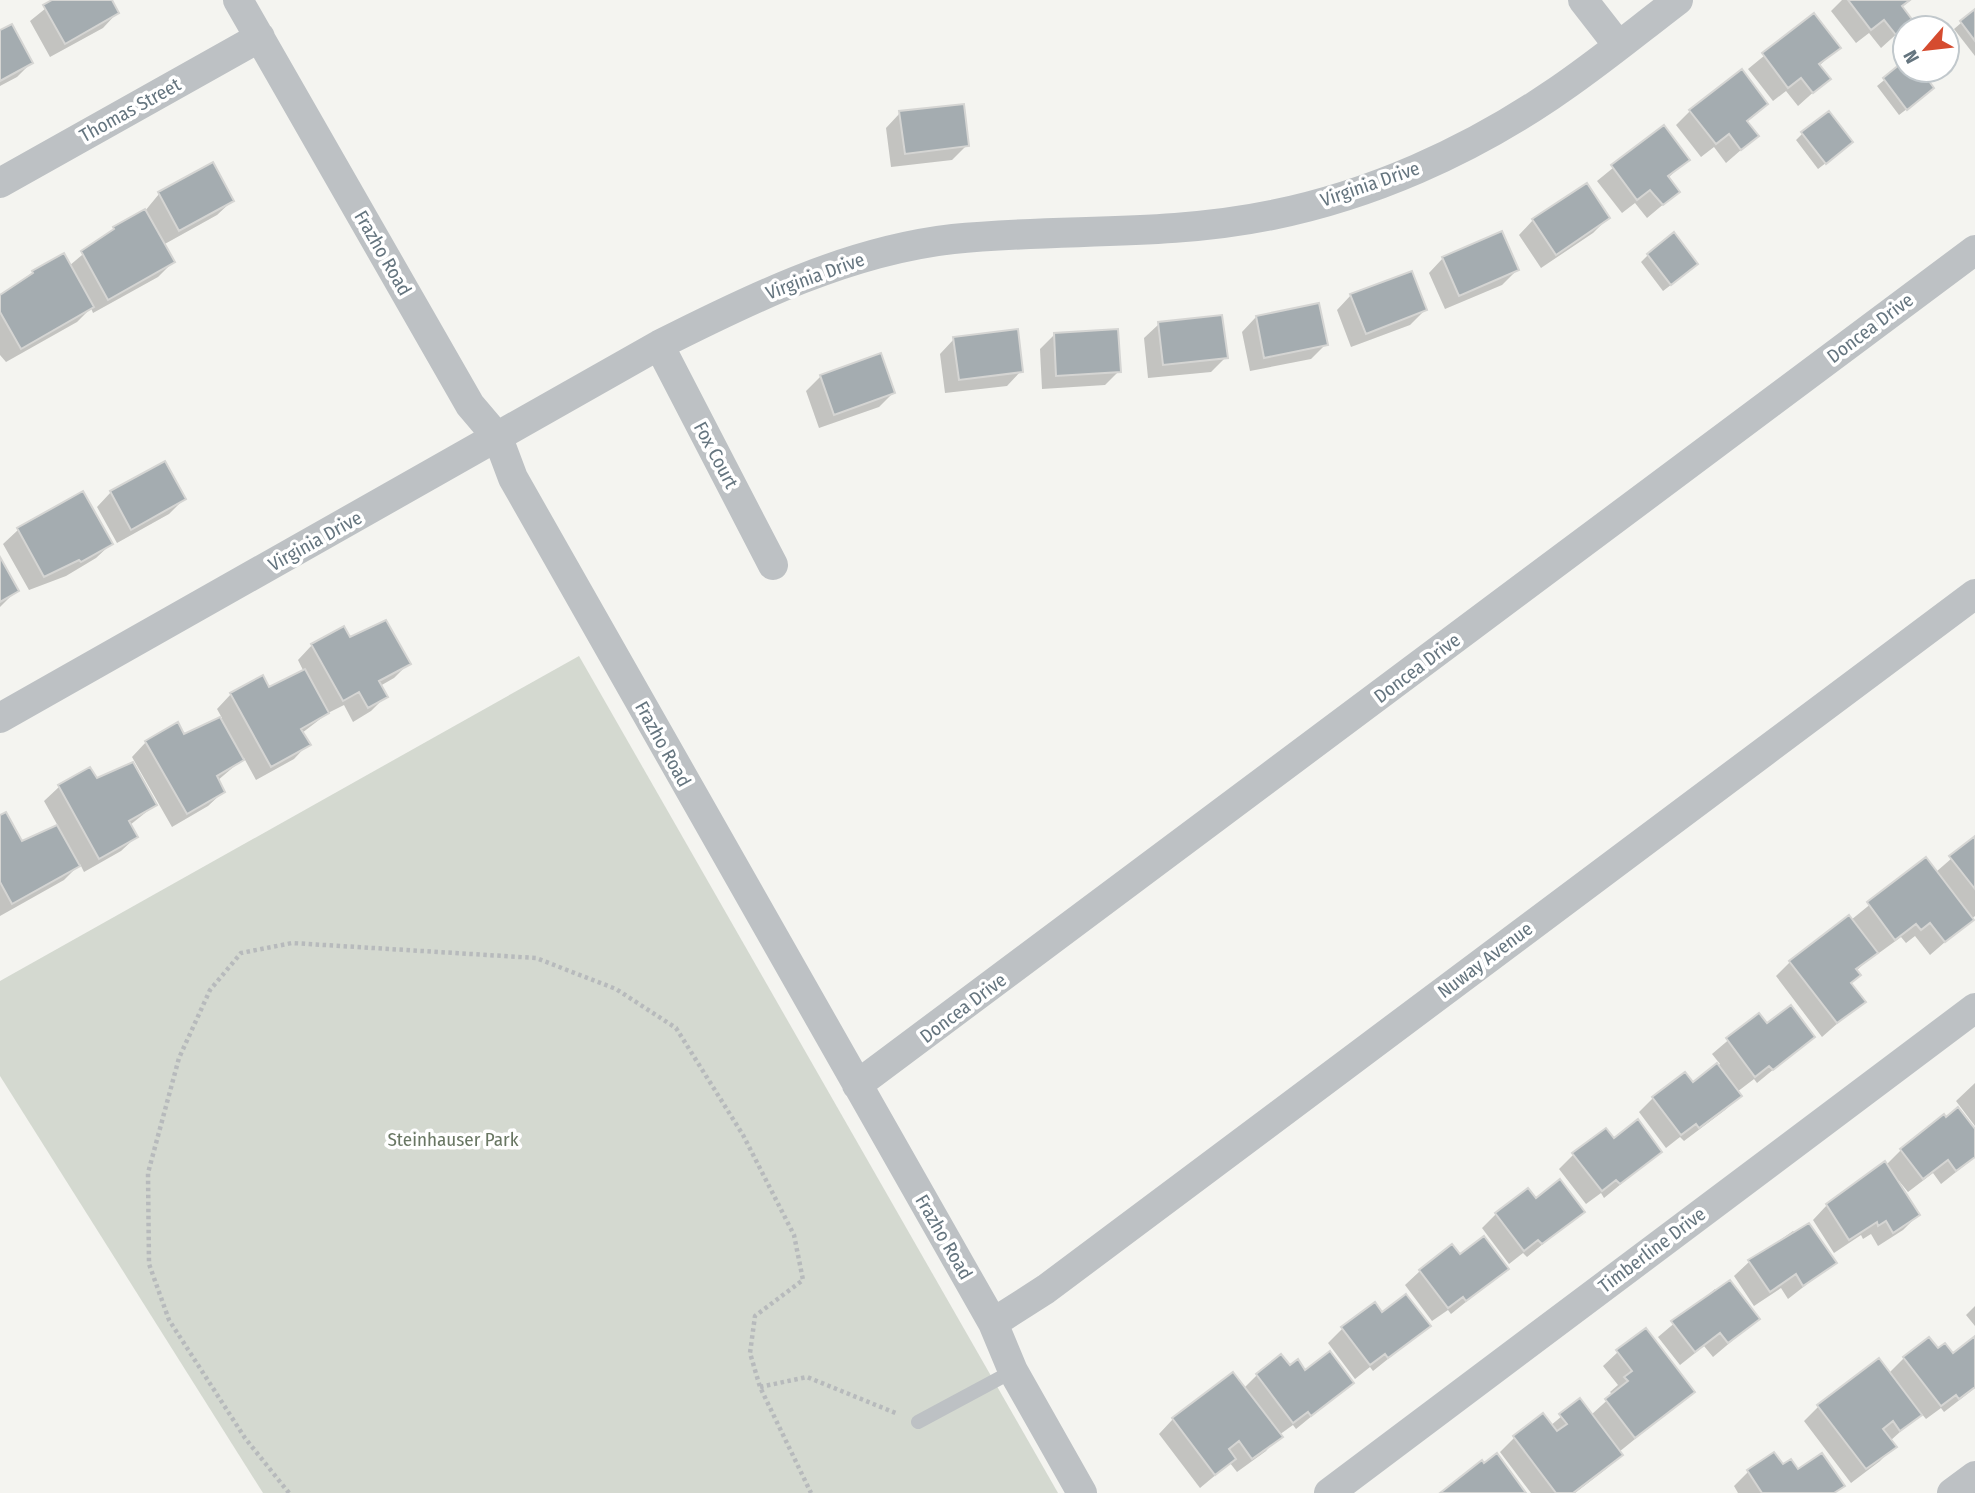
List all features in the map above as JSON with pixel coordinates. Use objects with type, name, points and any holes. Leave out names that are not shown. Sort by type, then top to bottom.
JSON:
[{"type":"street","name":"Frazho Road","points":[[238,0],[470,405],[498,438],[513,478],[993,1323],[1013,1371],[1082,1493]]},
{"type":"street","points":[[1583,0],[1618,45]]},
{"type":"street","name":"Virginia Drive","points":[[0,718],[659,345],[734,307],[818,271],[871,256],[950,240],[1027,233],[1154,232],[1200,227],[1273,215],[1389,181],[1468,144],[1549,97],[1678,0]]},
{"type":"street","name":"Thomas Street","points":[[0,183],[260,37]]},
{"type":"street","name":"Doncea Drive","points":[[857,1085],[1975,250]]},
{"type":"street","name":"Fox Court","points":[[659,345],[773,565]]},
{"type":"street","name":"Nuway Avenue","points":[[993,1323],[1046,1289],[1975,594]]},
{"type":"street","name":"Timberline Drive","points":[[1329,1493],[1975,1008]]},
{"type":"street","points":[[1952,1493],[1975,1476]]},
{"type":"lane","points":[[918,1422],[1013,1371]]},
{"type":"path","points":[[289,1493],[245,1438],[169,1320],[149,1264],[148,1173],[179,1058],[210,990],[241,953],[292,943],[536,958],[617,989],[676,1028],[743,1135],[794,1235],[803,1280],[755,1316],[750,1353],[760,1387],[811,1493]]},
{"type":"path","points":[[760,1387],[807,1377],[918,1422]]},
{"type":"green space","name":"Steinhauser Park","points":[[579,656],[1058,1493],[263,1493],[0,1076],[0,981]]},
{"type":"building","points":[[52,0],[112,0],[119,13],[65,44],[43,5]]},
{"type":"building","points":[[1848,0],[1910,0],[1902,6],[1908,14],[1891,14],[1891,29],[1884,20],[1871,30]]},
{"type":"building","points":[[1975,9],[1975,41],[1961,22]]},
{"type":"building","points":[[1814,13],[1841,48],[1819,64],[1831,79],[1813,93],[1801,78],[1788,88],[1762,53]]},
{"type":"building","points":[[12,24],[33,63],[0,81],[0,30]]},
{"type":"building","points":[[1742,69],[1768,104],[1747,121],[1759,136],[1741,150],[1729,134],[1716,144],[1689,110]]},
{"type":"building","points":[[1891,71],[1891,84],[1931,84],[1934,88],[1907,110],[1883,78]]},
{"type":"building","points":[[964,104],[969,146],[905,154],[899,111]]},
{"type":"building","points":[[1829,111],[1853,142],[1826,164],[1801,132]]},
{"type":"building","points":[[1664,125],[1690,160],[1668,176],[1680,192],[1663,205],[1650,190],[1637,200],[1611,165]]},
{"type":"building","points":[[213,162],[234,201],[179,231],[158,192]]},
{"type":"building","points":[[1587,183],[1610,218],[1556,255],[1532,219]]},
{"type":"building","points":[[145,209],[175,262],[108,300],[81,251],[114,229],[113,227]]},
{"type":"building","points":[[1502,231],[1519,270],[1459,296],[1442,257]]},
{"type":"building","points":[[1674,232],[1698,264],[1671,285],[1647,254]]},
{"type":"building","points":[[64,253],[94,307],[21,349],[0,312],[0,295],[33,273],[32,271]]},
{"type":"building","points":[[1412,271],[1427,310],[1366,334],[1350,294]]},
{"type":"building","points":[[1319,303],[1328,345],[1264,358],[1256,316]]},
{"type":"building","points":[[1222,315],[1228,358],[1163,365],[1158,322]]},
{"type":"building","points":[[1018,329],[1023,372],[959,380],[953,337]]},
{"type":"building","points":[[1118,329],[1121,372],[1056,376],[1054,333]]},
{"type":"building","points":[[881,353],[895,393],[834,415],[820,375]]},
{"type":"building","points":[[165,461],[186,499],[131,530],[110,491]]},
{"type":"building","points":[[83,491],[113,544],[81,562],[79,560],[44,577],[17,528]]},
{"type":"building","points":[[0,557],[19,591],[0,602]]},
{"type":"building","points":[[386,620],[411,664],[379,681],[388,697],[368,708],[359,692],[343,701],[311,644],[344,626],[350,637]]},
{"type":"building","points":[[305,669],[329,713],[301,729],[311,745],[271,767],[230,693],[263,675],[269,687]]},
{"type":"building","points":[[220,717],[244,760],[217,776],[225,792],[187,814],[145,741],[178,722],[184,734]]},
{"type":"building","points":[[133,762],[157,805],[129,821],[138,837],[99,859],[58,785],[90,767],[97,778]]},
{"type":"building","points":[[6,812],[22,841],[57,825],[80,866],[12,904],[0,882],[0,815]]},
{"type":"building","points":[[1975,836],[1975,889],[1949,856]]},
{"type":"building","points":[[1926,857],[1974,920],[1945,942],[1930,923],[1921,930],[1916,924],[1895,940],[1867,902]]},
{"type":"building","points":[[1849,915],[1878,953],[1856,969],[1861,975],[1851,983],[1866,1002],[1837,1023],[1789,961]]},
{"type":"building","points":[[1791,1005],[1815,1037],[1773,1070],[1769,1066],[1755,1077],[1726,1038],[1759,1013],[1767,1023]]},
{"type":"building","points":[[1717,1063],[1742,1096],[1699,1128],[1696,1124],[1681,1135],[1652,1097],[1685,1072],[1693,1082]]},
{"type":"building","points":[[1958,1107],[1975,1129],[1975,1157],[1956,1171],[1948,1160],[1923,1179],[1900,1149],[1944,1114],[1946,1117]]},
{"type":"building","points":[[1638,1119],[1662,1152],[1620,1184],[1616,1180],[1602,1191],[1572,1153],[1606,1128],[1614,1138]]},
{"type":"building","points":[[1885,1161],[1920,1215],[1893,1233],[1886,1221],[1878,1226],[1877,1222],[1849,1240],[1826,1204]]},
{"type":"building","points":[[1560,1179],[1585,1212],[1542,1244],[1538,1240],[1524,1251],[1495,1213],[1528,1188],[1536,1198]]},
{"type":"building","points":[[1809,1223],[1837,1263],[1803,1286],[1796,1274],[1770,1292],[1748,1260]]},
{"type":"building","points":[[1484,1236],[1509,1269],[1466,1301],[1463,1297],[1448,1308],[1419,1270],[1452,1244],[1460,1254]]},
{"type":"building","points":[[1730,1280],[1760,1319],[1728,1343],[1720,1333],[1695,1352],[1671,1321]]},
{"type":"building","points":[[1406,1294],[1431,1326],[1388,1358],[1385,1354],[1370,1365],[1341,1327],[1375,1302],[1382,1312]]},
{"type":"building","points":[[1646,1328],[1695,1392],[1635,1438],[1605,1399],[1628,1381],[1624,1377],[1632,1371],[1616,1350]]},
{"type":"building","points":[[1975,1336],[1975,1387],[1959,1399],[1956,1395],[1941,1406],[1903,1357],[1929,1337],[1938,1348],[1945,1343],[1953,1353]]},
{"type":"building","points":[[1330,1351],[1354,1383],[1311,1416],[1308,1412],[1293,1423],[1256,1374],[1281,1354],[1290,1365],[1298,1359],[1305,1370]]},
{"type":"building","points":[[1879,1358],[1922,1415],[1900,1431],[1893,1421],[1883,1429],[1897,1447],[1866,1469],[1817,1405]]},
{"type":"building","points":[[1233,1372],[1283,1437],[1252,1459],[1239,1441],[1229,1449],[1236,1459],[1215,1475],[1172,1418]]},
{"type":"building","points":[[1580,1398],[1623,1455],[1573,1493],[1556,1493],[1513,1436],[1543,1413],[1557,1431],[1567,1424],[1559,1414]]},
{"type":"building","points":[[1774,1452],[1783,1464],[1791,1459],[1798,1469],[1822,1453],[1845,1486],[1834,1493],[1762,1493],[1747,1470]]},
{"type":"building","points":[[1497,1453],[1526,1493],[1440,1493],[1482,1460],[1484,1463]]}]
